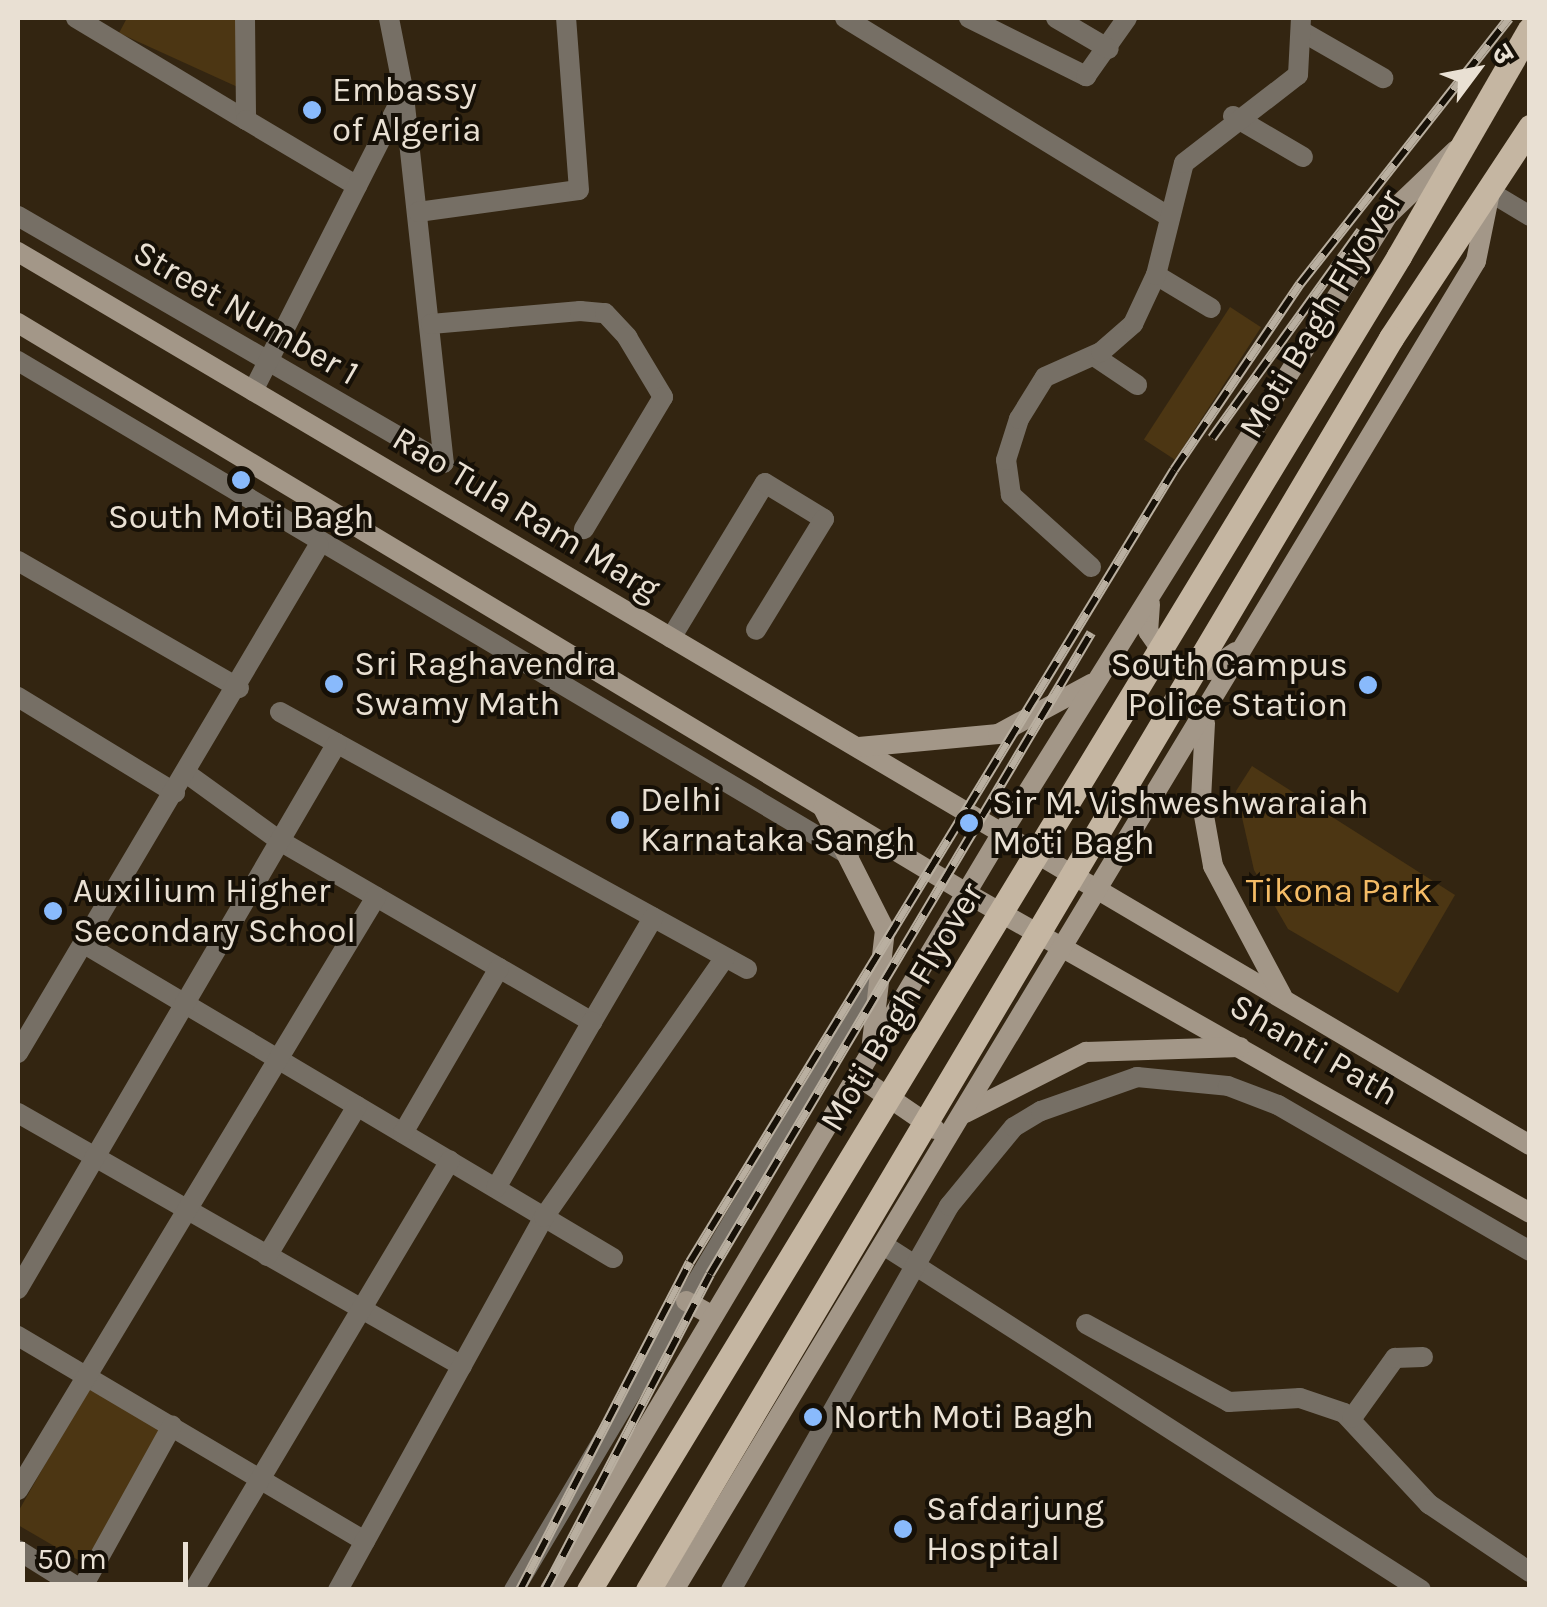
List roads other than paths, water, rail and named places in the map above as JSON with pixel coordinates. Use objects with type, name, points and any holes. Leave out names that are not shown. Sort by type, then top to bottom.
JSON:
[{"type":"main road","name":"Moti Bagh Flyover","points":[[589,1590],[1399,256],[1456,150],[1530,29]]},
{"type":"main road","name":"Moti Bagh Flyover","points":[[648,1590],[1390,338],[1530,127]]},
{"type":"main road","points":[[550,1590],[1002,833],[1388,215],[1456,150]]},
{"type":"main road","points":[[674,1590],[960,1116],[1101,891],[1206,716],[1241,646],[1476,261],[1490,192]]},
{"type":"main road","name":"Rao Tula Ram Marg","points":[[18,252],[1002,833]]},
{"type":"main road","points":[[18,323],[968,894]]},
{"type":"main road","points":[[1154,592],[1148,631],[1170,663],[1209,670],[1241,646]]},
{"type":"main road","points":[[857,747],[998,734],[1094,683]]},
{"type":"main road","points":[[1206,716],[1201,799],[1213,866],[1287,1004]]},
{"type":"main road","points":[[821,805],[885,930],[886,962],[862,1070]]},
{"type":"main road","name":"Shanti Path","points":[[1002,833],[1530,1145]]},
{"type":"main road","name":"Shanti Path","points":[[968,894],[1067,942],[1530,1212]]},
{"type":"main road","points":[[960,1116],[1086,1052],[1242,1047]]},
{"type":"main road","points":[[862,1070],[947,1138]]},
{"type":"main road","points":[[686,1302],[713,1316]]},
{"type":"street","points":[[76,18],[357,186]]},
{"type":"street","points":[[245,18],[246,120]]},
{"type":"street","points":[[389,18],[404,94],[431,324],[580,310],[605,313],[627,337],[663,398],[584,529]]},
{"type":"street","points":[[418,212],[579,190],[566,18]]},
{"type":"street","points":[[845,18],[1166,214]]},
{"type":"street","points":[[969,18],[1076,76],[1094,74],[1127,18]]},
{"type":"street","points":[[1056,18],[1109,49]]},
{"type":"street","points":[[1091,567],[1037,528],[1005,479],[1034,386],[1094,356],[1132,324],[1156,275],[1166,214],[1184,163],[1233,116],[1298,74],[1301,24],[1383,78]]},
{"type":"street","points":[[253,391],[404,94]]},
{"type":"street","points":[[1233,116],[1302,156]]},
{"type":"street","points":[[1490,192],[1530,216]]},
{"type":"street","name":"Street Number 1","points":[[18,216],[266,365],[444,463],[431,324]]},
{"type":"street","points":[[1156,275],[1211,308]]},
{"type":"street","points":[[1094,356],[1137,385]]},
{"type":"street","points":[[18,361],[319,545],[849,855]]},
{"type":"street","points":[[671,638],[765,482],[824,518],[756,630]]},
{"type":"street","points":[[18,1053],[86,945],[319,545]]},
{"type":"street","points":[[18,560],[238,688]]},
{"type":"street","points":[[18,697],[175,792]]},
{"type":"street","points":[[280,712],[747,970]]},
{"type":"street","points":[[18,1289],[337,743]]},
{"type":"street","points":[[186,773],[280,842],[592,1022]]},
{"type":"street","points":[[18,1490],[82,1372],[376,897]]},
{"type":"street","points":[[496,1188],[653,918]]},
{"type":"street","points":[[86,945],[613,1258]]},
{"type":"street","points":[[338,1590],[544,1217],[725,958]]},
{"type":"street","points":[[514,1590],[886,962]]},
{"type":"street","points":[[403,1133],[499,968]]},
{"type":"street","points":[[731,1590],[949,1206],[1014,1127],[1136,1077],[1183,1076],[1278,1104],[1530,1251]]},
{"type":"street","points":[[267,1256],[358,1106]]},
{"type":"street","points":[[18,1112],[94,1159],[462,1366]]},
{"type":"street","points":[[194,1590],[450,1161]]},
{"type":"street","points":[[885,1246],[1421,1590]]},
{"type":"street","points":[[1086,1324],[1230,1402],[1300,1398],[1352,1418],[1429,1504],[1528,1567]]},
{"type":"street","points":[[18,1336],[365,1540]]},
{"type":"street","points":[[1352,1418],[1395,1358],[1422,1357]]},
{"type":"street","points":[[18,1550],[81,1589],[172,1426]]},
{"type":"railway","points":[[520,1590],[690,1262],[1174,470],[1300,284],[1509,18]]},
{"type":"railway","points":[[1212,438],[1361,231]]},
{"type":"railway","points":[[545,1590],[710,1274],[1091,633]]},
{"type":"place","name":"Embassy of Algeria","points":[[312,110]]},
{"type":"place","name":"South Moti Bagh","points":[[241,480]]},
{"type":"place","name":"Sri Raghavendra Swamy Math","points":[[334,684]]},
{"type":"place","name":"South Campus Police Station","points":[[1368,685]]},
{"type":"place","name":"Delhi Karnataka Sangh","points":[[620,820]]},
{"type":"place","name":"Sir M. Vishweshwaraiah Moti Bagh","points":[[969,823]]},
{"type":"place","name":"Auxilium Higher Secondary School","points":[[53,911]]},
{"type":"place","name":"North Moti Bagh","points":[[813,1417]]},
{"type":"place","name":"Safdarjung Hospital","points":[[903,1529]]},
{"type":"park label","name":"Tikona Park","points":[[1339,891]]}]
